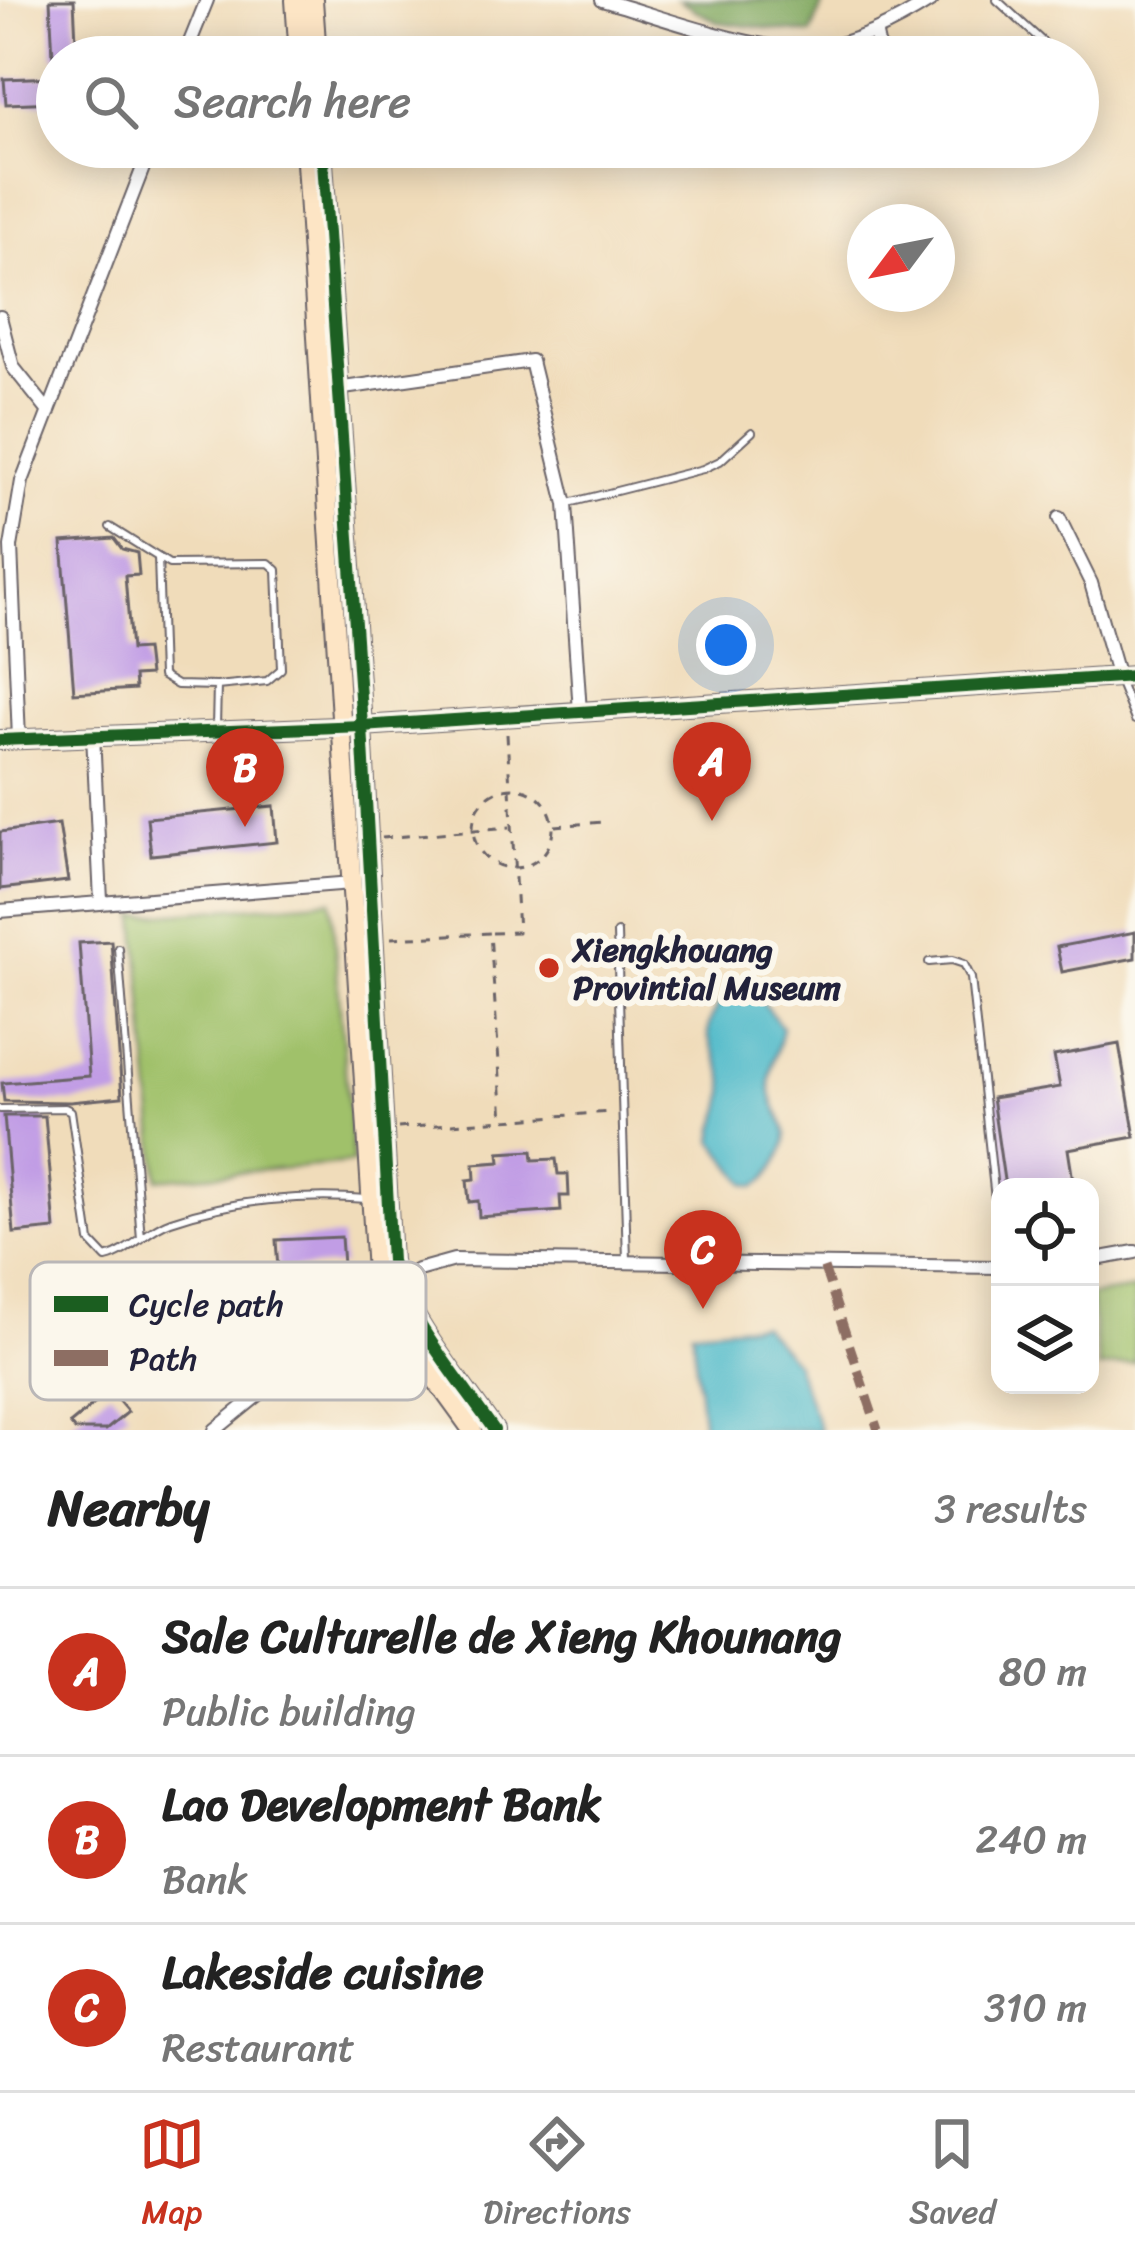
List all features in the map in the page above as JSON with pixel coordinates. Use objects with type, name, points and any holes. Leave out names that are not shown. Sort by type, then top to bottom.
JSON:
[{"type":"street","points":[[192,36],[207,0]]},
{"type":"street","points":[[295,0],[298,36]]},
{"type":"street","points":[[313,0],[315,36]]},
{"type":"street","points":[[602,0],[714,36]]},
{"type":"street","points":[[859,36],[932,0]]},
{"type":"street","points":[[875,31],[876,36]]},
{"type":"street","points":[[144,168],[22,481],[11,548],[9,739],[352,726],[1126,676],[1091,583],[1059,518]]},
{"type":"street","points":[[306,168],[352,726],[368,840],[391,1262]]},
{"type":"street","points":[[323,168],[352,726],[352,883],[375,1262]]},
{"type":"street","points":[[0,317],[13,368],[49,412]]},
{"type":"street","points":[[337,389],[531,362],[566,504],[580,712]]},
{"type":"street","points":[[93,734],[101,901]]},
{"type":"street","points":[[0,911],[352,883]]},
{"type":"street","points":[[1099,1258],[1135,1252]]},
{"type":"street","points":[[426,1268],[454,1260],[991,1267]]},
{"type":"street","points":[[426,1336],[494,1430]]},
{"type":"street","points":[[426,1350],[472,1430]]},
{"type":"street","points":[[223,1428],[256,1400]]},
{"type":"lane","points":[[997,0],[1036,36]]},
{"type":"lane","points":[[566,504],[703,469],[721,460],[752,432]]},
{"type":"lane","points":[[110,527],[158,557],[169,564],[269,563],[278,570],[281,669],[267,681],[218,686],[177,685],[162,676],[158,557]]},
{"type":"lane","points":[[1126,676],[1135,719]]},
{"type":"lane","points":[[216,730],[218,686]]},
{"type":"lane","points":[[617,933],[627,1264]]},
{"type":"lane","points":[[118,948],[141,1239]]},
{"type":"lane","points":[[929,962],[964,964],[971,978],[993,1178]]},
{"type":"lane","points":[[0,1109],[71,1111],[90,1241],[106,1258],[167,1222],[258,1202],[336,1196],[371,1199]]},
{"type":"path","points":[[374,938],[518,932],[506,717]]},
{"type":"path","points":[[510,788],[523,789],[544,802],[553,826],[547,850],[538,860],[515,869],[481,854],[472,830],[478,806],[498,790],[510,788]]},
{"type":"path","points":[[553,826],[604,822]]},
{"type":"path","points":[[368,840],[513,826]]},
{"type":"path","points":[[490,933],[503,1120]]},
{"type":"path","points":[[384,1130],[622,1111]]},
{"type":"green space","points":[[678,0],[824,0],[811,34],[717,22]]},
{"type":"green space","points":[[331,900],[353,1163],[158,1179],[136,916]]},
{"type":"green space","points":[[1135,1289],[1135,1363],[1099,1368],[1099,1295]]},
{"type":"water","points":[[739,983],[748,985],[782,1027],[770,1085],[786,1141],[768,1176],[755,1187],[746,1184],[714,1141],[725,1084],[708,1028],[719,1004]]},
{"type":"water","points":[[761,1324],[794,1361],[820,1430],[703,1430],[692,1330]]},
{"type":"building","points":[[50,0],[74,0],[76,36],[52,36]]},
{"type":"building","points":[[36,78],[36,103],[6,104],[4,79]]},
{"type":"building","points":[[114,538],[122,549],[137,553],[139,575],[125,576],[131,650],[146,649],[149,675],[134,676],[135,689],[74,693],[62,542]]},
{"type":"building","points":[[274,806],[277,842],[151,855],[147,818]]},
{"type":"building","points":[[59,824],[68,881],[0,889],[0,832]]},
{"type":"building","points":[[1135,932],[1135,958],[1062,972],[1057,947]]},
{"type":"building","points":[[111,941],[122,1097],[4,1101],[2,1083],[89,1076],[79,943]]},
{"type":"building","points":[[1119,1044],[1135,1137],[1068,1149],[1073,1178],[1004,1178],[992,1098],[1060,1087],[1054,1056]]},
{"type":"building","points":[[4,1116],[45,1116],[55,1229],[14,1233]]},
{"type":"building","points":[[532,1151],[533,1160],[556,1159],[558,1174],[568,1174],[569,1196],[560,1196],[561,1211],[479,1217],[478,1201],[469,1202],[467,1180],[475,1179],[474,1164],[500,1162],[499,1153]]},
{"type":"building","points":[[341,1237],[343,1262],[278,1262],[276,1240]]},
{"type":"building","points":[[99,1400],[118,1400],[128,1412],[106,1430],[75,1430],[70,1424]]},
{"type":"marked path","points":[[824,1268],[878,1430]]},
{"type":"cycle path","points":[[323,168],[362,726],[391,1262]]},
{"type":"cycle path","points":[[0,740],[362,726],[1135,676]]},
{"type":"cycle path","points":[[426,1334],[494,1430]]},
{"type":"place","name":"Sale Culturelle de Xieng Khounang","points":[[712,821]]},
{"type":"place","name":"Lao Development Bank","points":[[245,827]]},
{"type":"place","name":"Xiengkhouang Provintial Museum","points":[[549,968]]},
{"type":"place","name":"Lakeside cuisine","points":[[703,1309]]}]
